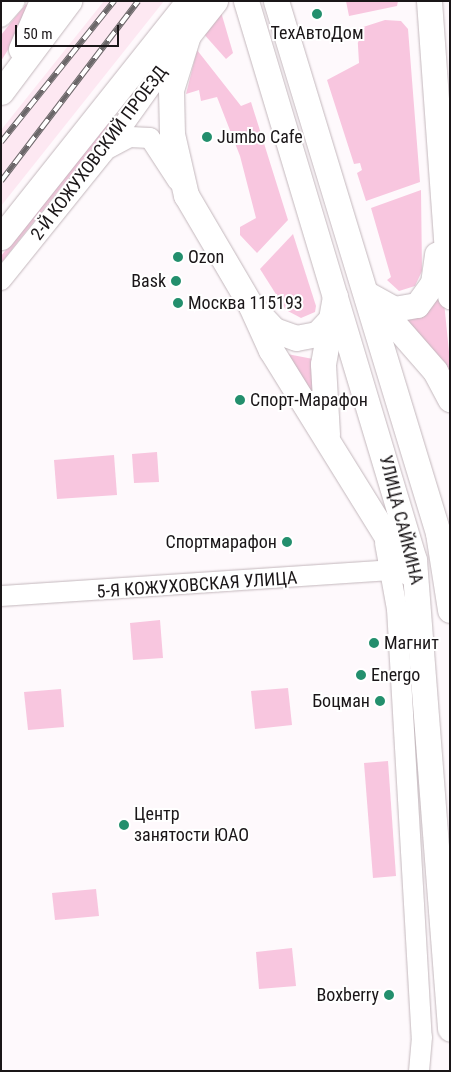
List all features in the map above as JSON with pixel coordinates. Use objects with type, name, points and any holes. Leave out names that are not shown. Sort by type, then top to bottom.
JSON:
[{"type":"main road","points":[[2,92],[42,1]]},
{"type":"main road","points":[[2,92],[69,1]]},
{"type":"main road","points":[[1,237],[189,1]]},
{"type":"main road","name":"2-Й КОЖУХОВСКИЙ ПРОЕЗД","points":[[188,35],[215,1]]},
{"type":"main road","name":"УЛИЦА САЙКИНА","points":[[246,1],[334,281],[389,470],[420,598],[450,1029]]},
{"type":"main road","name":"УЛИЦА САЙКИНА","points":[[276,1],[367,294],[438,533],[450,610]]},
{"type":"main road","points":[[429,1],[443,144],[441,222],[450,296]]},
{"type":"main road","points":[[188,35],[175,67],[169,112],[186,195],[251,306],[271,350],[327,434],[376,524],[393,544],[420,598]]},
{"type":"main road","points":[[367,294],[394,309],[417,305],[427,296],[441,222]]},
{"type":"main road","points":[[327,434],[323,364],[334,316],[334,281]]},
{"type":"main road","points":[[367,294],[435,371],[450,399]]},
{"type":"main road","points":[[251,306],[274,330],[296,338],[317,334],[334,316]]},
{"type":"street","points":[[1,17],[15,1]]},
{"type":"street","name":"2-Й КОЖУХОВСКИЙ ПРОЕЗД","points":[[1,280],[104,152],[188,35]]},
{"type":"street","points":[[104,152],[130,137],[150,138],[186,195]]},
{"type":"street","points":[[389,470],[393,544],[392,570],[422,1037],[420,1071]]},
{"type":"street","points":[[376,524],[392,570]]},
{"type":"street","name":"5-Я КОЖУХОВСКАЯ УЛИЦА","points":[[1,596],[392,570]]},
{"type":"shaded area","points":[[104,1],[164,1],[1,206],[1,130]]},
{"type":"shaded area","points":[[346,1],[398,1],[397,6],[349,16]]},
{"type":"shaded area","points":[[26,4],[30,7],[21,29],[1,61],[1,35]]},
{"type":"shaded area","points":[[221,12],[233,53],[226,59],[202,32]]},
{"type":"shaded area","points":[[385,20],[401,21],[408,29],[420,182],[366,201],[357,173],[362,170],[360,163],[354,164],[327,80],[359,63],[357,29]]},
{"type":"shaded area","points":[[197,50],[241,106],[251,102],[288,220],[257,253],[240,235],[240,227],[256,218],[240,156],[217,97],[201,101],[199,90],[186,94]]},
{"type":"shaded area","points":[[110,120],[113,122],[1,263],[1,256]]},
{"type":"shaded area","points":[[421,190],[422,271],[415,286],[399,291],[387,280],[391,277],[371,208]]},
{"type":"shaded area","points":[[293,234],[316,306],[315,312],[301,318],[286,310],[260,269]]},
{"type":"shaded area","points":[[443,292],[450,362],[450,382],[401,318]]},
{"type":"shaded area","points":[[282,353],[313,359],[318,409]]},
{"type":"shaded area","points":[[157,452],[159,482],[134,483],[132,454]]},
{"type":"shaded area","points":[[114,455],[117,495],[57,499],[54,460]]},
{"type":"shaded area","points":[[160,620],[163,658],[133,660],[130,623]]},
{"type":"shaded area","points":[[288,688],[292,725],[255,729],[251,691]]},
{"type":"shaded area","points":[[61,689],[64,727],[28,730],[24,692]]},
{"type":"shaded area","points":[[388,761],[396,876],[373,878],[364,763]]},
{"type":"shaded area","points":[[96,889],[99,916],[55,920],[52,893]]},
{"type":"shaded area","points":[[292,948],[296,986],[259,989],[256,952]]},
{"type":"railway","points":[[1,142],[114,1]]},
{"type":"railway","points":[[1,181],[138,1]]},
{"type":"place","name":"ТехАвтоДом","points":[[317,14]]},
{"type":"place","name":"Jumbo Cafe","points":[[207,137]]},
{"type":"place","name":"Ozon","points":[[178,257]]},
{"type":"place","name":"Bask","points":[[176,281]]},
{"type":"place","name":"Москва 115193","points":[[178,303]]},
{"type":"place","name":"Спорт-Марафон","points":[[240,400]]},
{"type":"place","name":"Спортмарафон","points":[[287,542]]},
{"type":"place","name":"Магнит","points":[[374,643]]},
{"type":"place","name":"Energo","points":[[361,675]]},
{"type":"place","name":"Боцман","points":[[380,701]]},
{"type":"place","name":"Центр занятости ЮАО","points":[[124,825]]},
{"type":"place","name":"Boxberry","points":[[389,995]]}]
